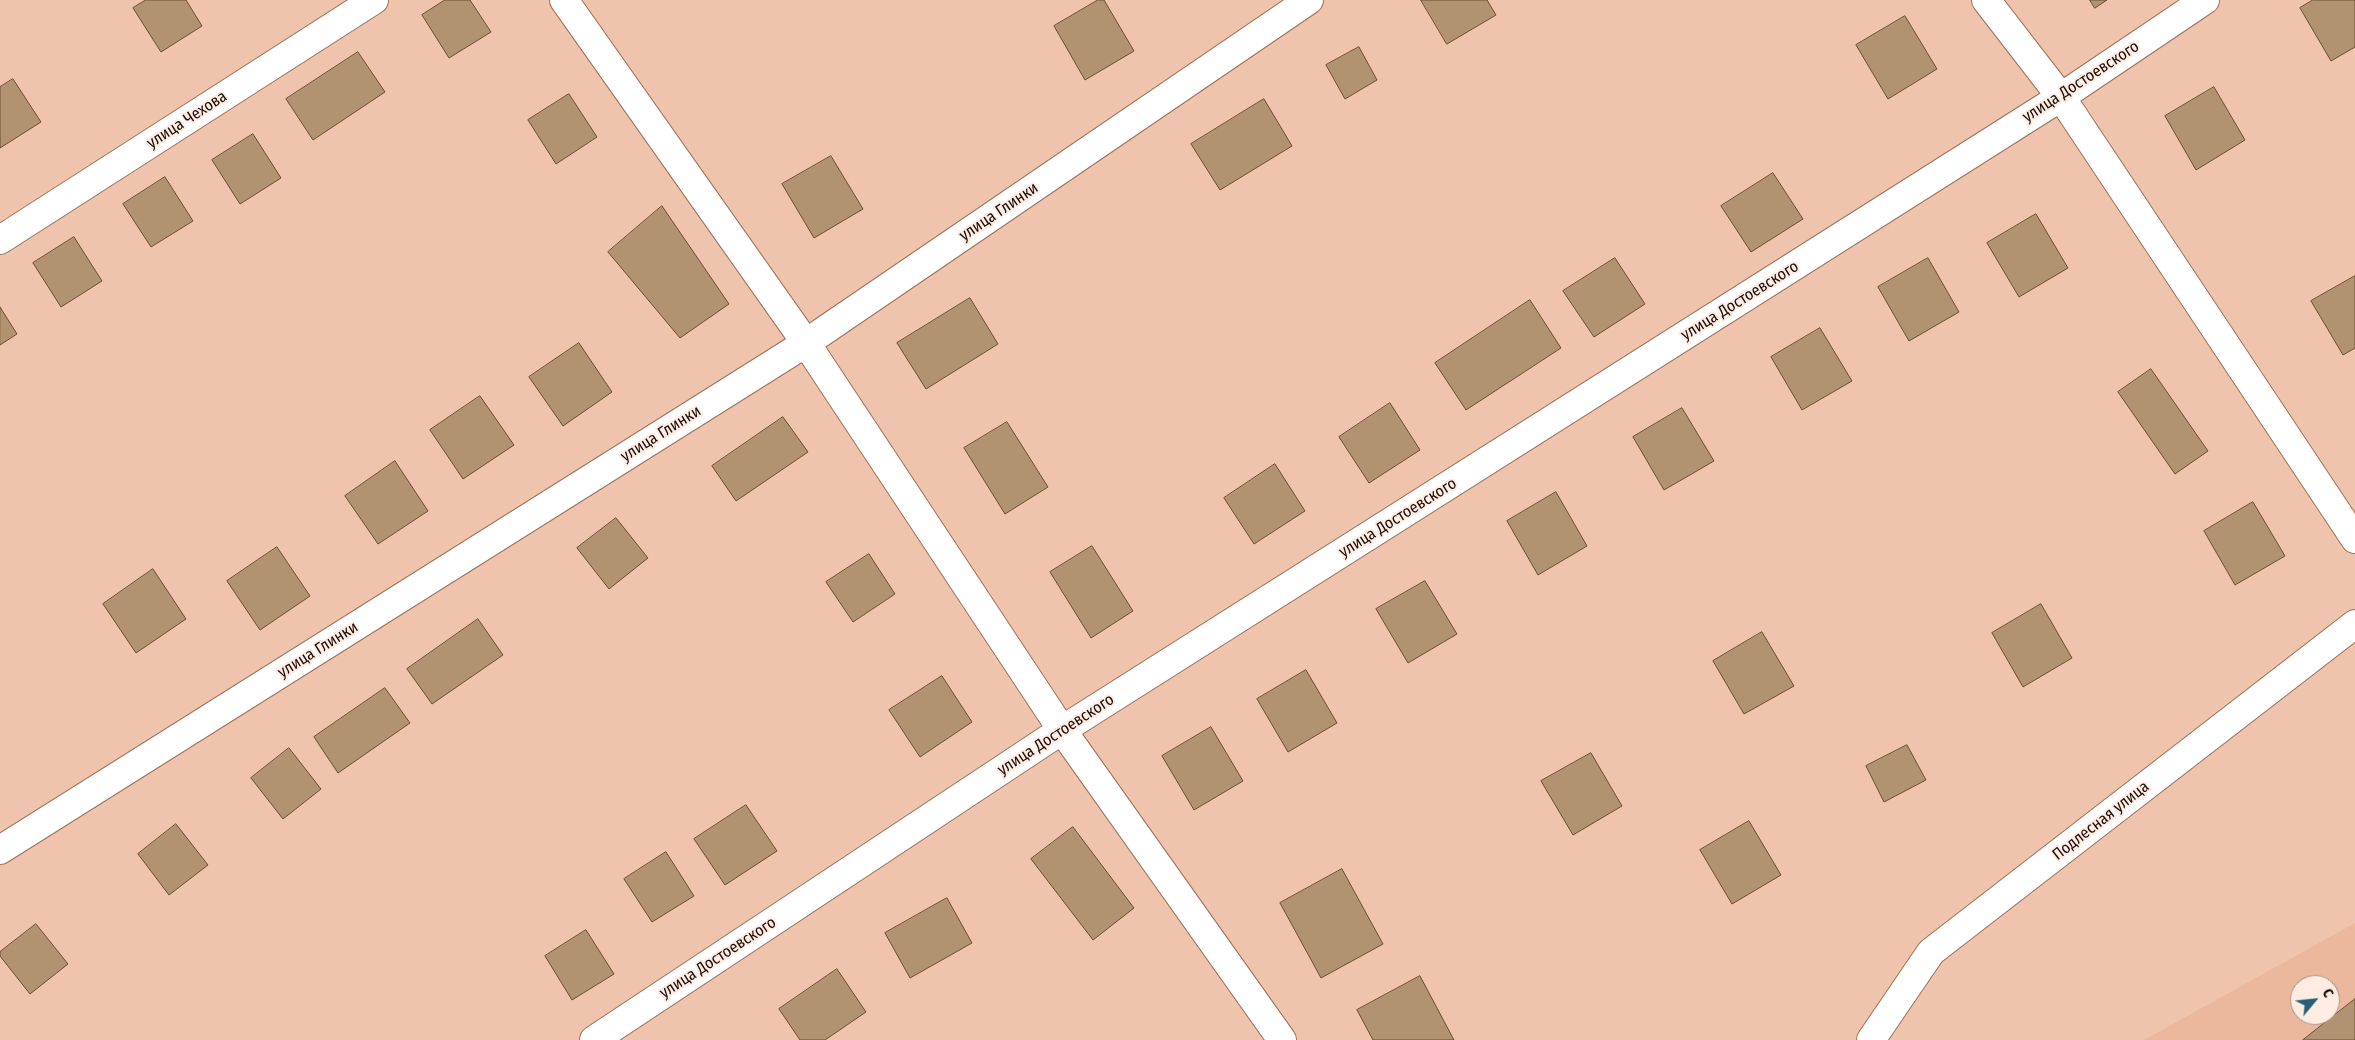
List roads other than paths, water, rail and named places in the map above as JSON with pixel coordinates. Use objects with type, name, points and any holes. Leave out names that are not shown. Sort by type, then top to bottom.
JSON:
[{"type":"street","name":"улица Чехова","points":[[0,240],[374,0]]},
{"type":"street","points":[[564,0],[806,343],[1062,730],[1282,1040]]},
{"type":"street","name":"улица Глинки","points":[[0,850],[806,343],[1309,0]]},
{"type":"street","points":[[1986,0],[2061,97],[2355,539]]},
{"type":"street","name":"улица Достоевского","points":[[594,1040],[1062,730],[2061,97],[2205,0]]},
{"type":"street","name":"Подлесная улица","points":[[1871,1040],[1931,952],[2355,624]]}]
